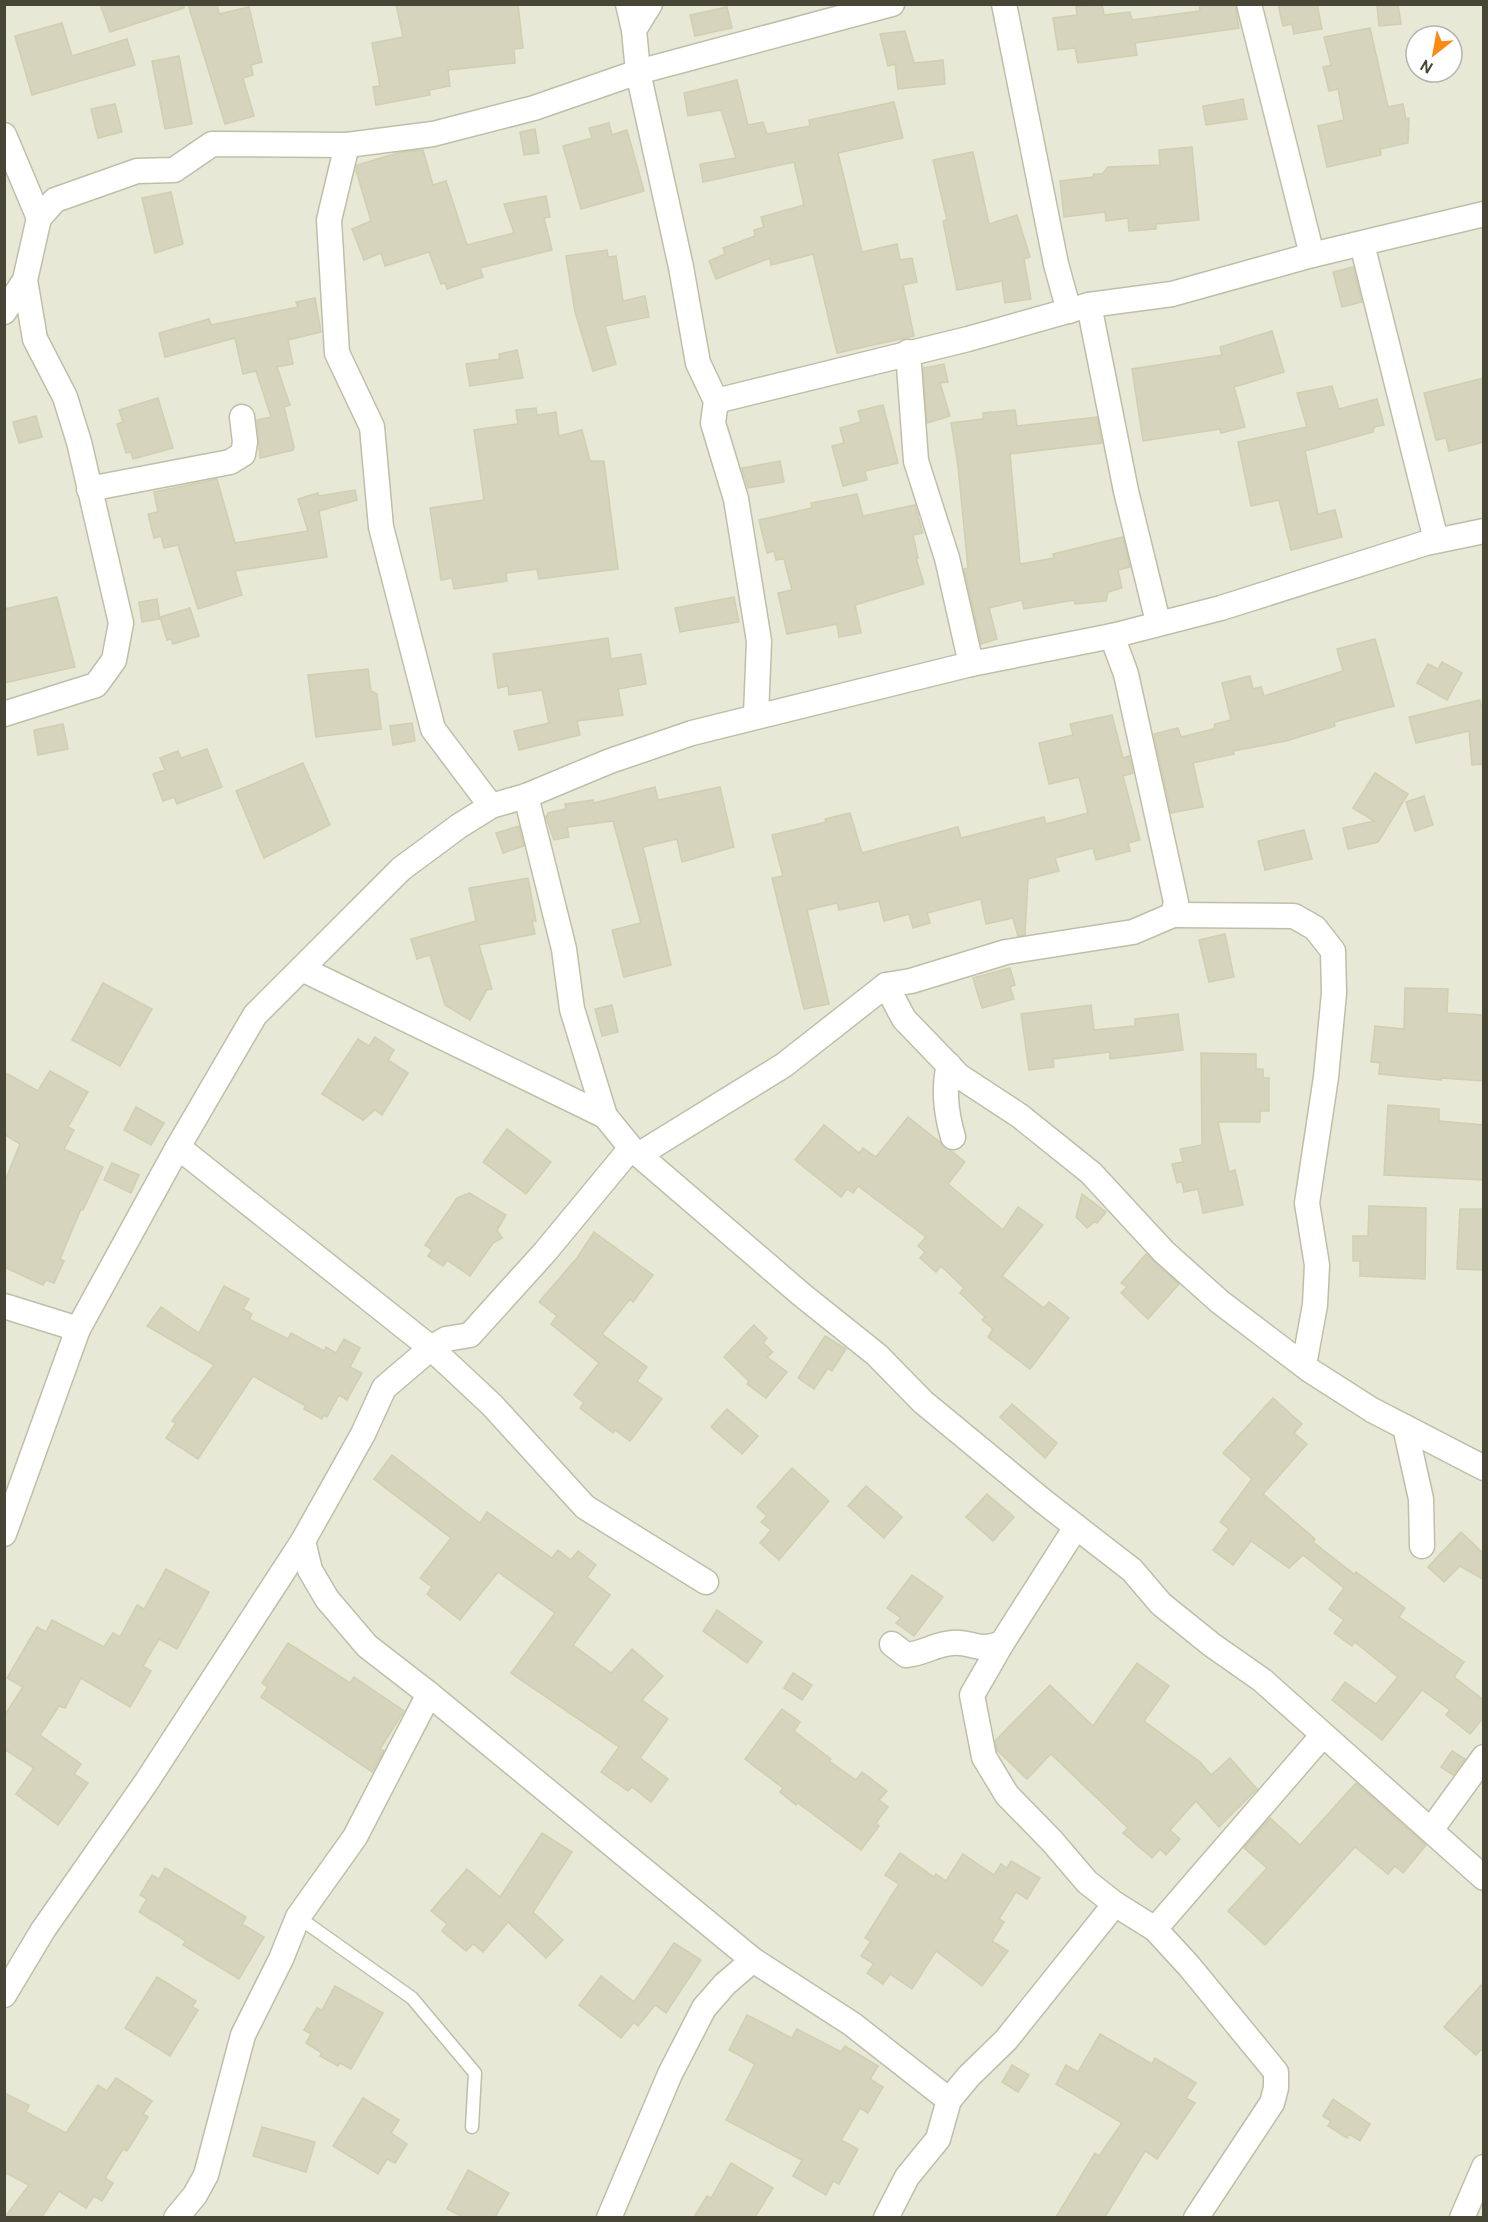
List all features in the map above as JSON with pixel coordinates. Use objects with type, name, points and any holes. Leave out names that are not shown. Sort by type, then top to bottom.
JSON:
[{"type":"street","points":[[628,4],[634,30],[638,72],[681,267],[698,363],[716,401],[713,423],[736,500],[759,641],[756,715]]},
{"type":"street","points":[[634,30],[650,4]]},
{"type":"street","points":[[4,714],[96,685],[114,660],[121,623],[65,397],[35,339],[26,280],[39,218],[55,200],[137,171],[174,170],[212,144],[347,145],[433,134],[534,108],[638,72],[866,8],[892,4]]},
{"type":"street","points":[[1004,4],[1056,264],[1079,308],[1158,622]]},
{"type":"street","points":[[1249,4],[1312,255]]},
{"type":"street","points":[[4,135],[39,218]]},
{"type":"street","points":[[347,145],[329,220],[337,353],[372,427],[381,527],[433,729],[491,806]]},
{"type":"street","points":[[716,401],[1079,308],[1173,294],[1312,255],[1484,214]]},
{"type":"street","points":[[1362,244],[1436,540]]},
{"type":"street","points":[[4,312],[26,280]]},
{"type":"street","points":[[908,352],[916,461],[947,558],[971,664]]},
{"type":"street","points":[[89,489],[230,462],[243,454],[245,442],[242,417]]},
{"type":"street","points":[[4,1534],[78,1329],[178,1147],[255,1015],[401,868],[491,806],[526,796],[610,761],[692,732],[971,664],[1112,636],[1158,622],[1221,608],[1436,540],[1484,531]]},
{"type":"street","points":[[1112,636],[1126,674],[1176,902],[1173,915]]},
{"type":"street","points":[[526,796],[564,949],[572,1009],[605,1116]]},
{"type":"street","points":[[4,1995],[43,1930],[145,1784],[303,1541],[363,1434],[384,1388],[431,1348],[446,1339],[470,1335],[636,1151],[784,1065],[886,985],[911,981],[1006,952],[1133,932],[1173,915],[1294,916],[1315,928],[1333,951],[1334,993],[1326,1077],[1307,1203],[1317,1265],[1315,1305],[1304,1365]]},
{"type":"street","points":[[302,969],[605,1116],[636,1151],[802,1295],[877,1355],[923,1402],[1132,1570],[1161,1604],[1212,1646],[1262,1680],[1322,1736],[1484,1878]]},
{"type":"street","points":[[886,985],[904,1019],[959,1076],[1020,1116],[1091,1173],[1164,1252],[1220,1302],[1304,1365],[1372,1410],[1484,1468]]},
{"type":"street","points":[[949,1065],[945,1080],[947,1117],[953,1137]]},
{"type":"street","points":[[178,1147],[431,1348],[492,1405],[585,1507],[706,1582]]},
{"type":"street","points":[[4,1306],[78,1329]]},
{"type":"street","points":[[1405,1427],[1421,1499],[1422,1546]]},
{"type":"street","points":[[1076,1527],[1002,1643],[972,1695],[984,1756],[1006,1795],[1052,1841],[1087,1882],[1115,1904],[1155,1929],[1189,1966],[1276,2072],[1276,2088],[1272,2103],[1196,2217]]},
{"type":"street","points":[[303,1541],[310,1570],[327,1599],[367,1646],[429,1694],[753,1960],[852,2024],[949,2100]]},
{"type":"street","points":[[892,1644],[906,1655],[921,1654],[951,1643],[968,1643],[978,1648],[1002,1643]]},
{"type":"street","points":[[176,2217],[195,2195],[206,2175],[243,2035],[281,1959],[298,1917],[355,1837],[429,1694]]},
{"type":"street","points":[[1155,1929],[1322,1736]]},
{"type":"street","points":[[1431,1830],[1484,1757]]},
{"type":"street","points":[[886,2217],[907,2177],[938,2139],[949,2100],[969,2076],[1006,2040],[1115,1904]]},
{"type":"street","points":[[609,2217],[670,2074],[704,2008],[725,1984],[753,1960]]},
{"type":"street","points":[[1462,2217],[1484,2167]]},
{"type":"lane","points":[[298,1917],[412,1998],[476,2073],[472,2127]]},
{"type":"shaded area","points":[[5,5],[1483,5],[1483,2217],[5,2217]]},
{"type":"building","points":[[100,4],[184,4],[184,8],[110,32]]},
{"type":"building","points":[[188,4],[217,4],[219,14],[249,7],[262,62],[251,65],[253,75],[243,78],[254,116],[225,124]]},
{"type":"building","points":[[396,4],[518,4],[523,48],[514,49],[515,63],[448,70],[450,86],[429,90],[430,95],[376,105],[373,87],[380,86],[372,43],[403,37]]},
{"type":"building","points":[[1102,4],[1104,15],[1130,12],[1132,20],[1200,11],[1199,4],[1235,4],[1239,28],[1135,43],[1137,55],[1078,63],[1075,48],[1058,50],[1053,18],[1077,15],[1076,7]]},
{"type":"building","points":[[1278,4],[1317,4],[1322,29],[1294,34],[1292,24],[1283,26]]},
{"type":"building","points":[[1377,4],[1398,4],[1401,24],[1379,26]]},
{"type":"building","points":[[727,7],[732,28],[695,36],[690,15]]},
{"type":"building","points":[[62,23],[72,56],[127,39],[135,65],[32,95],[15,36]]},
{"type":"building","points":[[1370,28],[1388,107],[1403,104],[1406,119],[1409,118],[1408,143],[1380,149],[1381,155],[1327,167],[1318,126],[1344,120],[1338,89],[1329,91],[1323,67],[1331,65],[1324,37]]},
{"type":"building","points":[[905,31],[914,63],[943,60],[945,84],[898,89],[895,64],[888,66],[880,34]]},
{"type":"building","points":[[179,56],[192,124],[165,129],[152,61]]},
{"type":"building","points":[[737,80],[748,125],[763,122],[767,134],[810,126],[809,120],[894,102],[903,138],[838,153],[862,252],[897,244],[900,260],[912,258],[917,282],[903,285],[914,336],[837,353],[813,254],[771,265],[770,258],[716,279],[709,261],[725,254],[723,248],[755,236],[754,230],[764,227],[761,217],[804,205],[794,162],[703,182],[700,164],[736,158],[721,110],[688,116],[684,93]]},
{"type":"building","points":[[1243,99],[1247,119],[1206,125],[1203,106]]},
{"type":"building","points":[[115,104],[122,132],[98,138],[91,109]]},
{"type":"building","points":[[609,123],[612,135],[627,130],[644,191],[581,209],[563,146],[592,138],[589,128]]},
{"type":"building","points":[[535,129],[539,153],[524,155],[520,132]]},
{"type":"building","points":[[1192,147],[1199,220],[1156,224],[1156,229],[1129,231],[1128,218],[1106,221],[1105,212],[1064,217],[1060,181],[1093,177],[1094,174],[1102,174],[1108,167],[1160,165],[1159,150]]},
{"type":"building","points":[[423,150],[433,185],[446,181],[467,245],[514,233],[504,204],[546,196],[550,217],[544,218],[552,250],[480,268],[483,277],[447,289],[445,283],[441,284],[429,252],[385,266],[381,253],[364,260],[352,229],[371,221],[356,170],[357,165],[401,152]]},
{"type":"building","points":[[973,152],[989,224],[1017,215],[1030,257],[1024,259],[1031,299],[1005,303],[1002,281],[957,290],[943,221],[947,220],[933,160]]},
{"type":"building","points":[[171,192],[183,244],[155,253],[142,198]]},
{"type":"building","points":[[607,250],[608,257],[616,256],[623,301],[645,296],[649,317],[605,326],[616,364],[593,371],[575,312],[566,256]]},
{"type":"building","points":[[1353,267],[1362,302],[1342,307],[1333,272]]},
{"type":"building","points":[[315,298],[321,332],[288,340],[293,364],[277,367],[290,405],[284,407],[293,450],[260,458],[257,420],[271,417],[256,371],[243,374],[235,338],[165,357],[159,333],[209,319],[211,325],[298,307],[296,302]]},
{"type":"building","points":[[1272,331],[1284,372],[1234,387],[1245,427],[1221,433],[1220,429],[1143,441],[1132,369],[1222,355],[1220,347]]},
{"type":"building","points":[[517,350],[523,378],[470,386],[466,364],[500,359],[499,354]]},
{"type":"building","points":[[944,364],[948,382],[940,383],[950,416],[927,423],[923,368]]},
{"type":"building","points":[[1484,378],[1484,442],[1449,451],[1446,438],[1436,440],[1424,393]]},
{"type":"building","points":[[1332,386],[1339,409],[1377,399],[1384,425],[1374,427],[1373,432],[1305,451],[1318,514],[1335,510],[1342,537],[1291,550],[1279,500],[1251,506],[1238,442],[1307,427],[1297,393]]},
{"type":"building","points":[[158,398],[173,448],[133,459],[131,452],[126,453],[117,424],[123,422],[119,410]]},
{"type":"building","points":[[883,405],[898,463],[865,471],[867,480],[843,486],[832,446],[844,443],[840,428],[861,422],[858,411]]},
{"type":"building","points":[[536,408],[537,415],[556,412],[559,436],[582,430],[590,461],[604,461],[618,569],[539,579],[537,569],[506,573],[507,581],[454,589],[452,578],[441,580],[430,508],[484,500],[474,430],[518,424],[516,410]]},
{"type":"building","points":[[1015,410],[1017,426],[1097,417],[1102,443],[1010,454],[1020,564],[1054,558],[1053,554],[1123,537],[1130,567],[1118,570],[1122,588],[1108,592],[1106,601],[1075,604],[1074,600],[1024,609],[1022,600],[989,608],[997,639],[981,644],[964,569],[968,568],[958,466],[951,423],[983,419],[983,413]]},
{"type":"building","points":[[36,416],[42,437],[19,443],[13,422]]},
{"type":"building","points":[[780,461],[784,482],[748,488],[742,468]]},
{"type":"building","points":[[217,479],[235,543],[308,531],[298,499],[318,493],[319,496],[355,490],[357,500],[319,511],[327,557],[235,571],[242,595],[198,609],[178,545],[164,548],[161,536],[154,538],[148,514],[158,512],[154,492]]},
{"type":"building","points":[[857,494],[863,516],[915,505],[923,533],[913,535],[918,558],[916,558],[924,584],[855,605],[861,633],[839,637],[837,624],[787,634],[778,593],[792,590],[784,559],[776,560],[774,551],[767,553],[759,520],[812,508],[811,503]]},
{"type":"building","points":[[57,597],[75,667],[4,683],[4,609]]},
{"type":"building","points":[[734,597],[739,622],[680,632],[675,608]]},
{"type":"building","points":[[157,599],[160,619],[142,622],[139,602]]},
{"type":"building","points":[[190,608],[199,636],[173,644],[171,639],[167,640],[160,617]]},
{"type":"building","points":[[608,638],[611,659],[641,654],[646,684],[618,689],[623,715],[577,721],[580,735],[519,750],[514,731],[549,723],[542,690],[509,695],[508,686],[498,688],[493,654]]},
{"type":"building","points":[[1375,639],[1394,706],[1334,722],[1335,726],[1286,741],[1233,751],[1234,754],[1193,763],[1203,807],[1171,813],[1154,734],[1178,728],[1181,737],[1214,729],[1215,724],[1231,720],[1222,683],[1250,676],[1253,689],[1261,687],[1264,696],[1343,671],[1337,649]]},
{"type":"building","points":[[1442,662],[1462,673],[1447,700],[1417,683],[1428,664],[1438,669]]},
{"type":"building","points":[[368,669],[371,691],[377,694],[381,729],[316,737],[308,675]]},
{"type":"building","points":[[1480,700],[1484,716],[1484,764],[1472,765],[1469,731],[1416,743],[1409,717]]},
{"type":"building","points":[[1112,715],[1123,758],[1129,756],[1133,773],[1123,776],[1140,840],[1128,843],[1130,851],[1096,860],[1093,848],[1055,858],[1059,871],[1028,879],[1025,935],[1018,936],[1013,918],[986,924],[981,899],[927,913],[930,923],[913,928],[909,914],[884,921],[879,901],[839,910],[837,903],[807,910],[829,1004],[804,1009],[772,878],[783,876],[772,835],[826,822],[825,819],[850,813],[862,853],[958,827],[961,838],[1044,817],[1046,824],[1088,813],[1079,777],[1049,784],[1039,743],[1073,735],[1070,724]]},
{"type":"building","points":[[412,723],[415,741],[393,745],[390,726]]},
{"type":"building","points":[[63,724],[68,749],[38,755],[34,730]]},
{"type":"building","points":[[207,749],[222,787],[177,804],[174,797],[163,801],[153,774],[165,770],[160,758],[178,751],[181,758]]},
{"type":"building","points":[[303,763],[330,825],[264,858],[236,791]]},
{"type":"building","points":[[1375,773],[1408,794],[1378,842],[1348,849],[1343,828],[1374,821],[1353,808]]},
{"type":"building","points":[[655,787],[658,800],[720,787],[734,847],[682,862],[677,839],[643,847],[671,965],[624,977],[612,930],[641,923],[613,821],[567,827],[569,837],[554,840],[546,817],[548,813],[566,809],[565,804],[593,800],[594,803]]},
{"type":"building","points":[[1424,796],[1433,825],[1415,831],[1406,802]]},
{"type":"building","points":[[519,826],[524,846],[503,853],[496,833]]},
{"type":"building","points":[[1304,830],[1312,859],[1265,870],[1258,841]]},
{"type":"building","points":[[528,878],[536,921],[532,921],[535,934],[479,945],[492,989],[487,990],[470,1020],[445,1005],[430,955],[417,959],[411,939],[476,921],[469,888]]},
{"type":"building","points":[[1225,934],[1234,977],[1209,982],[1199,940]]},
{"type":"building","points":[[1010,968],[1015,985],[1010,987],[1014,999],[982,1008],[973,978]]},
{"type":"building","points":[[103,983],[152,1009],[120,1066],[72,1040]]},
{"type":"building","points":[[1405,988],[1448,989],[1447,1013],[1484,1015],[1484,1081],[1441,1078],[1441,1080],[1379,1074],[1380,1063],[1371,1062],[1375,1026],[1404,1029]]},
{"type":"building","points":[[612,1005],[618,1032],[602,1036],[595,1009]]},
{"type":"building","points":[[1091,1005],[1094,1030],[1135,1026],[1135,1019],[1178,1014],[1183,1050],[1110,1059],[1110,1052],[1053,1059],[1054,1067],[1029,1070],[1021,1014]]},
{"type":"building","points":[[375,1037],[394,1050],[388,1060],[408,1073],[382,1115],[375,1110],[363,1120],[322,1094],[358,1039],[369,1046]]},
{"type":"building","points":[[1201,1053],[1256,1054],[1256,1069],[1263,1069],[1263,1078],[1269,1078],[1269,1111],[1260,1111],[1260,1122],[1218,1122],[1229,1172],[1235,1170],[1243,1205],[1203,1213],[1198,1189],[1184,1192],[1182,1182],[1177,1183],[1172,1164],[1183,1162],[1180,1149],[1202,1145]]},
{"type":"building","points":[[50,1071],[88,1092],[68,1127],[74,1130],[64,1149],[103,1167],[83,1210],[81,1209],[60,1259],[64,1261],[54,1283],[46,1280],[43,1285],[4,1267],[4,1183],[20,1144],[4,1134],[4,1072],[38,1091]]},
{"type":"building","points":[[1388,1105],[1439,1109],[1439,1121],[1484,1125],[1484,1180],[1384,1175]]},
{"type":"building","points":[[136,1107],[164,1123],[151,1145],[124,1130]]},
{"type":"building","points":[[908,1117],[965,1162],[948,1184],[1003,1230],[1018,1207],[1043,1225],[1002,1276],[1044,1308],[1049,1302],[1069,1318],[1030,1369],[988,1337],[993,1329],[982,1320],[985,1317],[960,1293],[964,1288],[941,1266],[936,1272],[920,1258],[925,1252],[918,1246],[926,1237],[858,1186],[853,1193],[847,1189],[841,1197],[795,1160],[824,1125],[859,1153],[863,1148],[876,1157]]},
{"type":"building","points":[[507,1129],[551,1162],[526,1194],[483,1162]]},
{"type":"building","points":[[112,1163],[139,1175],[131,1193],[104,1180]]},
{"type":"building","points":[[469,1193],[506,1215],[497,1230],[502,1238],[493,1243],[470,1276],[447,1260],[443,1266],[428,1256],[432,1250],[425,1245],[457,1198]]},
{"type":"building","points":[[1082,1194],[1106,1212],[1097,1223],[1094,1222],[1087,1228],[1076,1217]]},
{"type":"building","points":[[1369,1206],[1426,1208],[1425,1279],[1360,1276],[1360,1261],[1353,1261],[1353,1236],[1368,1236]]},
{"type":"building","points":[[1460,1209],[1484,1209],[1484,1270],[1457,1269]]},
{"type":"building","points":[[594,1232],[653,1275],[633,1302],[630,1299],[602,1334],[647,1367],[637,1381],[662,1399],[630,1441],[615,1430],[613,1433],[580,1408],[584,1403],[574,1395],[599,1363],[551,1324],[557,1316],[539,1302],[577,1258]]},
{"type":"building","points":[[1146,1254],[1179,1284],[1148,1319],[1121,1293],[1127,1287],[1121,1283]]},
{"type":"building","points":[[224,1286],[249,1299],[243,1309],[252,1314],[249,1319],[288,1339],[291,1333],[324,1351],[326,1347],[336,1353],[344,1339],[360,1348],[350,1367],[362,1373],[347,1400],[339,1395],[327,1417],[324,1415],[322,1419],[304,1409],[306,1406],[253,1376],[198,1459],[166,1438],[176,1423],[172,1421],[214,1365],[147,1326],[161,1307],[199,1333]]},
{"type":"building","points":[[754,1325],[767,1338],[763,1343],[773,1352],[767,1357],[787,1372],[766,1398],[747,1384],[749,1381],[724,1357]]},
{"type":"building","points":[[825,1336],[846,1349],[832,1371],[828,1368],[814,1389],[798,1378]]},
{"type":"building","points":[[1273,1398],[1302,1424],[1294,1433],[1307,1444],[1263,1494],[1315,1539],[1313,1542],[1354,1574],[1356,1572],[1405,1608],[1399,1617],[1464,1662],[1454,1677],[1484,1700],[1484,1717],[1470,1734],[1446,1715],[1450,1710],[1422,1690],[1382,1740],[1332,1700],[1345,1682],[1376,1704],[1398,1677],[1355,1642],[1352,1646],[1334,1633],[1344,1620],[1329,1609],[1344,1588],[1303,1555],[1289,1568],[1251,1541],[1233,1565],[1213,1550],[1229,1529],[1220,1522],[1252,1479],[1223,1453]]},
{"type":"building","points":[[1012,1404],[1057,1443],[1045,1458],[1000,1417]]},
{"type":"building","points":[[727,1409],[758,1436],[742,1454],[711,1427]]},
{"type":"building","points":[[392,1455],[480,1523],[487,1512],[552,1558],[558,1550],[571,1560],[578,1551],[596,1565],[587,1577],[610,1595],[573,1645],[611,1673],[632,1649],[663,1676],[642,1700],[668,1719],[640,1758],[668,1779],[651,1802],[632,1787],[628,1791],[601,1772],[619,1747],[511,1673],[555,1613],[498,1572],[460,1620],[427,1594],[432,1587],[420,1578],[451,1538],[374,1479]]},
{"type":"building","points":[[792,1468],[829,1501],[779,1560],[760,1543],[771,1530],[761,1522],[767,1516],[757,1507]]},
{"type":"building","points":[[866,1486],[902,1517],[884,1538],[848,1506]]},
{"type":"building","points":[[987,1494],[1014,1517],[993,1541],[966,1517]]},
{"type":"building","points":[[1461,1532],[1484,1554],[1484,1580],[1460,1566],[1444,1582],[1428,1567]]},
{"type":"building","points":[[166,1569],[209,1592],[177,1649],[159,1639],[143,1666],[151,1671],[130,1707],[81,1678],[65,1708],[59,1706],[40,1735],[81,1764],[74,1774],[88,1783],[58,1825],[16,1794],[34,1768],[4,1749],[4,1716],[23,1687],[7,1678],[37,1627],[46,1632],[52,1620],[104,1647],[113,1633],[120,1637],[137,1605],[144,1609]]},
{"type":"building","points":[[912,1575],[943,1597],[914,1636],[896,1623],[901,1618],[887,1608]]},
{"type":"building","points":[[717,1610],[762,1642],[747,1663],[703,1631]]},
{"type":"building","points":[[288,1643],[350,1683],[354,1677],[404,1711],[380,1749],[384,1751],[372,1772],[261,1697],[268,1687],[262,1683]]},
{"type":"building","points":[[1137,1663],[1169,1686],[1144,1721],[1200,1762],[1211,1775],[1230,1758],[1257,1789],[1219,1827],[1196,1801],[1170,1830],[1180,1839],[1166,1855],[1160,1849],[1152,1858],[1123,1833],[1128,1828],[1051,1754],[1027,1779],[997,1750],[995,1741],[1050,1685],[1093,1726]]},
{"type":"building","points":[[793,1673],[812,1685],[802,1700],[784,1688]]},
{"type":"building","points":[[782,1709],[800,1722],[794,1731],[831,1759],[829,1761],[856,1780],[862,1772],[887,1791],[879,1800],[888,1807],[876,1823],[879,1826],[861,1850],[798,1803],[796,1805],[780,1792],[783,1788],[745,1759]]},
{"type":"building","points":[[1452,1751],[1465,1759],[1453,1775],[1441,1767]]},
{"type":"building","points":[[1356,1783],[1426,1845],[1403,1873],[1395,1866],[1388,1874],[1355,1847],[1265,1945],[1228,1911],[1267,1868],[1244,1848],[1270,1818],[1300,1845]]},
{"type":"building","points":[[542,1833],[572,1852],[533,1912],[563,1940],[546,1958],[508,1922],[483,1952],[473,1944],[466,1951],[442,1931],[447,1924],[431,1911],[467,1869],[500,1897]]},
{"type":"building","points":[[900,1853],[934,1877],[936,1874],[946,1881],[963,1854],[994,1875],[1001,1864],[1007,1868],[1011,1861],[1040,1878],[1027,1899],[1016,1892],[999,1919],[1004,1922],[992,1941],[1008,1951],[982,1986],[936,1951],[912,1989],[890,1974],[883,1984],[867,1973],[874,1964],[861,1956],[871,1941],[865,1938],[899,1884],[885,1875]]},
{"type":"building","points":[[165,1868],[246,1917],[242,1924],[264,1937],[239,1979],[183,1945],[186,1941],[139,1912],[147,1899],[140,1895],[152,1875],[159,1879]]},
{"type":"building","points":[[674,1943],[701,1960],[666,2013],[655,2005],[638,2026],[634,2022],[621,2038],[579,2005],[601,1976],[634,2002]]},
{"type":"building","points":[[157,1977],[196,2001],[192,2007],[198,2010],[170,2056],[125,2028]]},
{"type":"building","points":[[1484,1982],[1484,2047],[1476,2055],[1444,2027]]},
{"type":"building","points":[[335,1986],[383,2013],[351,2069],[340,2063],[338,2066],[320,2056],[322,2053],[306,2043],[311,2034],[304,2030],[317,2008],[322,2010]]},
{"type":"building","points":[[747,2015],[792,2038],[797,2029],[841,2052],[845,2046],[878,2066],[870,2079],[883,2087],[868,2113],[860,2108],[841,2140],[858,2149],[839,2184],[833,2181],[826,2195],[793,2176],[802,2160],[726,2120],[755,2064],[729,2050]]},
{"type":"building","points":[[1100,2034],[1152,2064],[1155,2058],[1196,2083],[1186,2098],[1195,2103],[1157,2159],[1145,2151],[1105,2217],[1056,2217],[1095,2153],[1099,2156],[1122,2123],[1056,2084],[1066,2065],[1078,2072]]},
{"type":"building","points":[[1012,2065],[1029,2075],[1018,2092],[1002,2082]]},
{"type":"building","points":[[116,2078],[152,2101],[143,2114],[148,2117],[127,2151],[123,2149],[105,2178],[113,2183],[102,2201],[94,2196],[86,2208],[59,2191],[42,2217],[5,2217],[29,2185],[4,2172],[4,2093],[29,2105],[26,2112],[66,2133],[98,2085],[107,2091]]},
{"type":"building","points":[[363,2098],[399,2120],[391,2133],[407,2144],[395,2163],[387,2159],[378,2174],[333,2146]]},
{"type":"building","points":[[1333,2099],[1370,2124],[1360,2141],[1349,2134],[1347,2138],[1328,2126],[1331,2121],[1323,2116]]},
{"type":"building","points":[[262,2127],[315,2142],[306,2172],[253,2156]]},
{"type":"building","points":[[731,2163],[773,2188],[755,2217],[694,2217],[707,2196],[711,2198]]},
{"type":"building","points":[[468,2170],[509,2193],[495,2217],[463,2217],[447,2209]]}]
